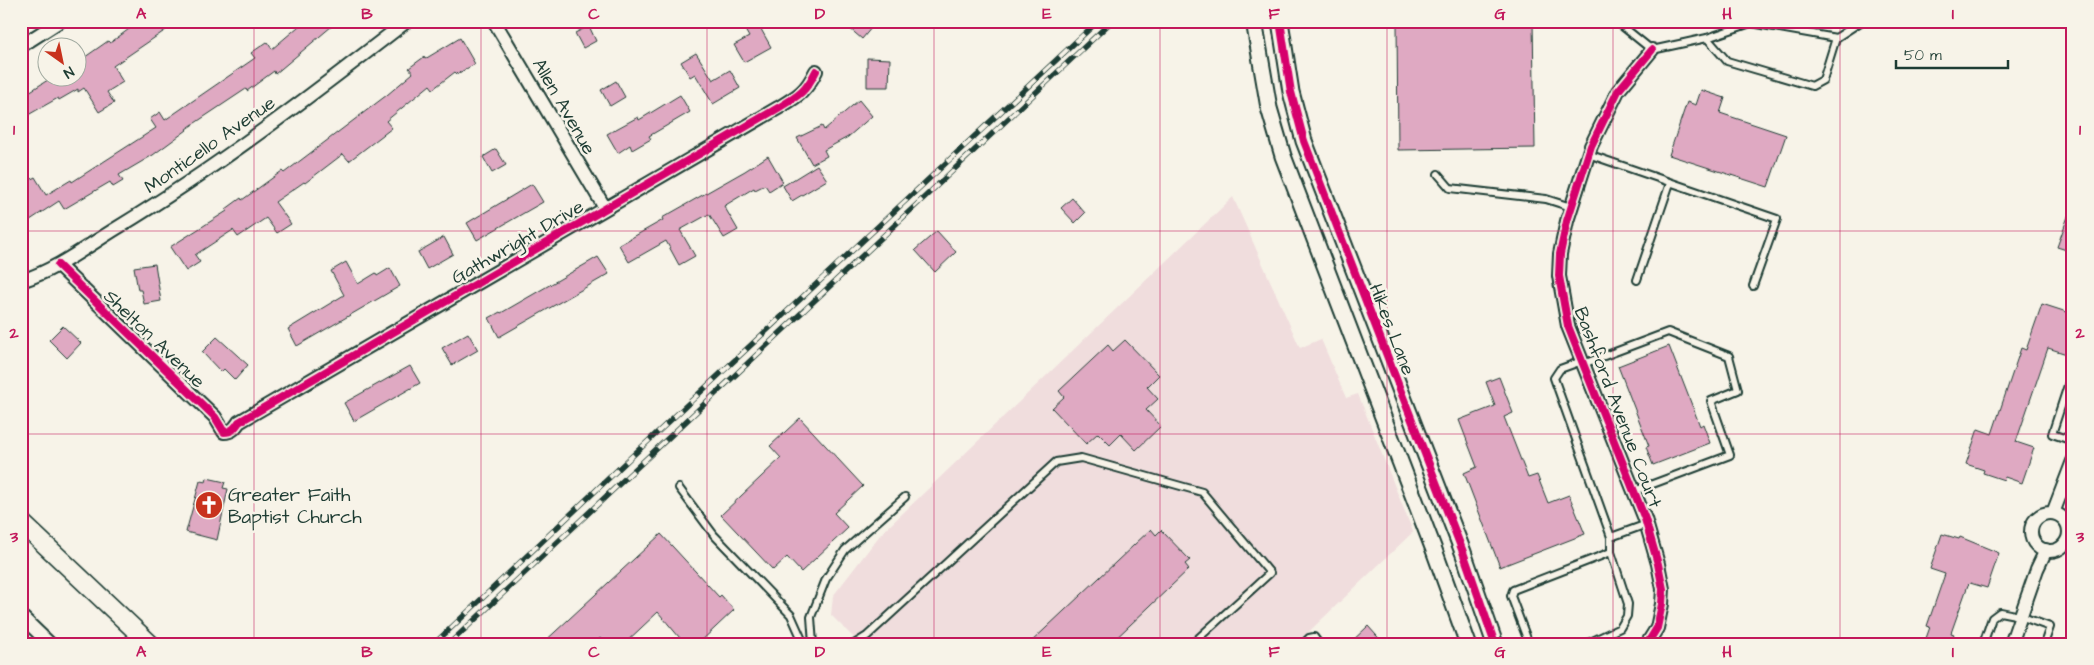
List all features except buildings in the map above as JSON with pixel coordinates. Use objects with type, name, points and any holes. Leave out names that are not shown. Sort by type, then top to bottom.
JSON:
[{"type":"main road","points":[[21,522],[150,644]]},
{"type":"street","points":[[21,46],[60,21]]},
{"type":"street","name":"Monticello Avenue","points":[[21,281],[58,265],[220,162],[300,104],[407,21]]},
{"type":"street","name":"Allen Avenue","points":[[494,21],[605,208]]},
{"type":"street","points":[[1254,21],[1269,108],[1283,156],[1468,644]]},
{"type":"street","name":"Hikes Lane","points":[[1280,21],[1288,74],[1304,141],[1463,552],[1495,644]]},
{"type":"street","name":"Bashford Avenue Court","points":[[1647,644],[1659,619],[1663,589],[1647,524],[1568,326],[1559,276],[1560,254],[1571,207],[1588,154],[1618,92],[1628,76],[1652,50]]},
{"type":"street","name":"Gathwright Drive","points":[[228,432],[235,428],[239,422],[799,95],[808,86],[816,71]]},
{"type":"street","name":"Shelton Avenue","points":[[58,265],[214,417],[224,432],[228,432]]},
{"type":"street","points":[[2053,513],[2073,461]]},
{"type":"street","points":[[2045,513],[2053,513],[2063,518],[2067,523],[2071,536],[2058,549],[2046,550],[2036,544],[2032,527],[2040,516],[2045,513]]},
{"type":"street","points":[[2011,644],[2037,569],[2046,550]]},
{"type":"street","points":[[21,616],[50,644]]},
{"type":"lane","points":[[1616,21],[1652,50],[1707,38],[1750,23],[1836,38]]},
{"type":"lane","points":[[1707,38],[1727,61],[1812,86],[1823,80],[1836,38],[1862,21]]},
{"type":"lane","points":[[1588,154],[1777,220],[1753,286]]},
{"type":"lane","points":[[1438,174],[1450,188],[1458,190],[1546,198],[1571,207]]},
{"type":"lane","points":[[1637,280],[1670,183]]},
{"type":"lane","points":[[1586,644],[1620,628],[1627,616],[1628,604],[1611,552],[1611,537],[1554,378],[1560,369],[1668,332],[1729,356],[1738,390],[1711,401],[1730,455],[1634,491]]},
{"type":"lane","points":[[2073,376],[2071,376],[2052,434],[2073,441]]},
{"type":"lane","points":[[854,644],[867,636],[1056,462],[1081,458],[1202,492],[1270,573],[1192,644]]},
{"type":"lane","points":[[679,488],[714,535],[791,615],[804,644]]},
{"type":"lane","points":[[813,644],[811,617],[826,580],[845,550],[905,497]]},
{"type":"lane","points":[[1611,537],[1647,524]]},
{"type":"lane","points":[[1529,644],[1511,596],[1513,590],[1611,552]]},
{"type":"lane","points":[[1983,644],[1992,618],[2000,612],[2020,616],[2050,627],[2044,644]]},
{"type":"lane","points":[[1303,644],[1310,638],[1314,638],[1319,644]]},
{"type":"shaded area","points":[[1233,197],[1300,348],[1321,339],[1346,398],[1358,394],[1413,532],[1296,644],[860,644],[831,615],[833,596],[880,535]]},
{"type":"railway","points":[[434,644],[1098,21]]},
{"type":"railway","points":[[449,644],[1112,21]]},
{"type":"cycle path","points":[[1280,21],[1291,92],[1304,141],[1463,552],[1495,644]]},
{"type":"cycle path","points":[[1647,644],[1657,628],[1662,604],[1663,589],[1658,564],[1645,519],[1568,326],[1559,276],[1560,254],[1567,221],[1591,146],[1618,91],[1652,50]]},
{"type":"cycle path","points":[[58,265],[215,417],[224,432],[229,431],[235,428],[239,422],[791,100],[804,89],[816,71]]},
{"type":"place","name":"Greater Faith Baptist Church","points":[[209,505]]}]
